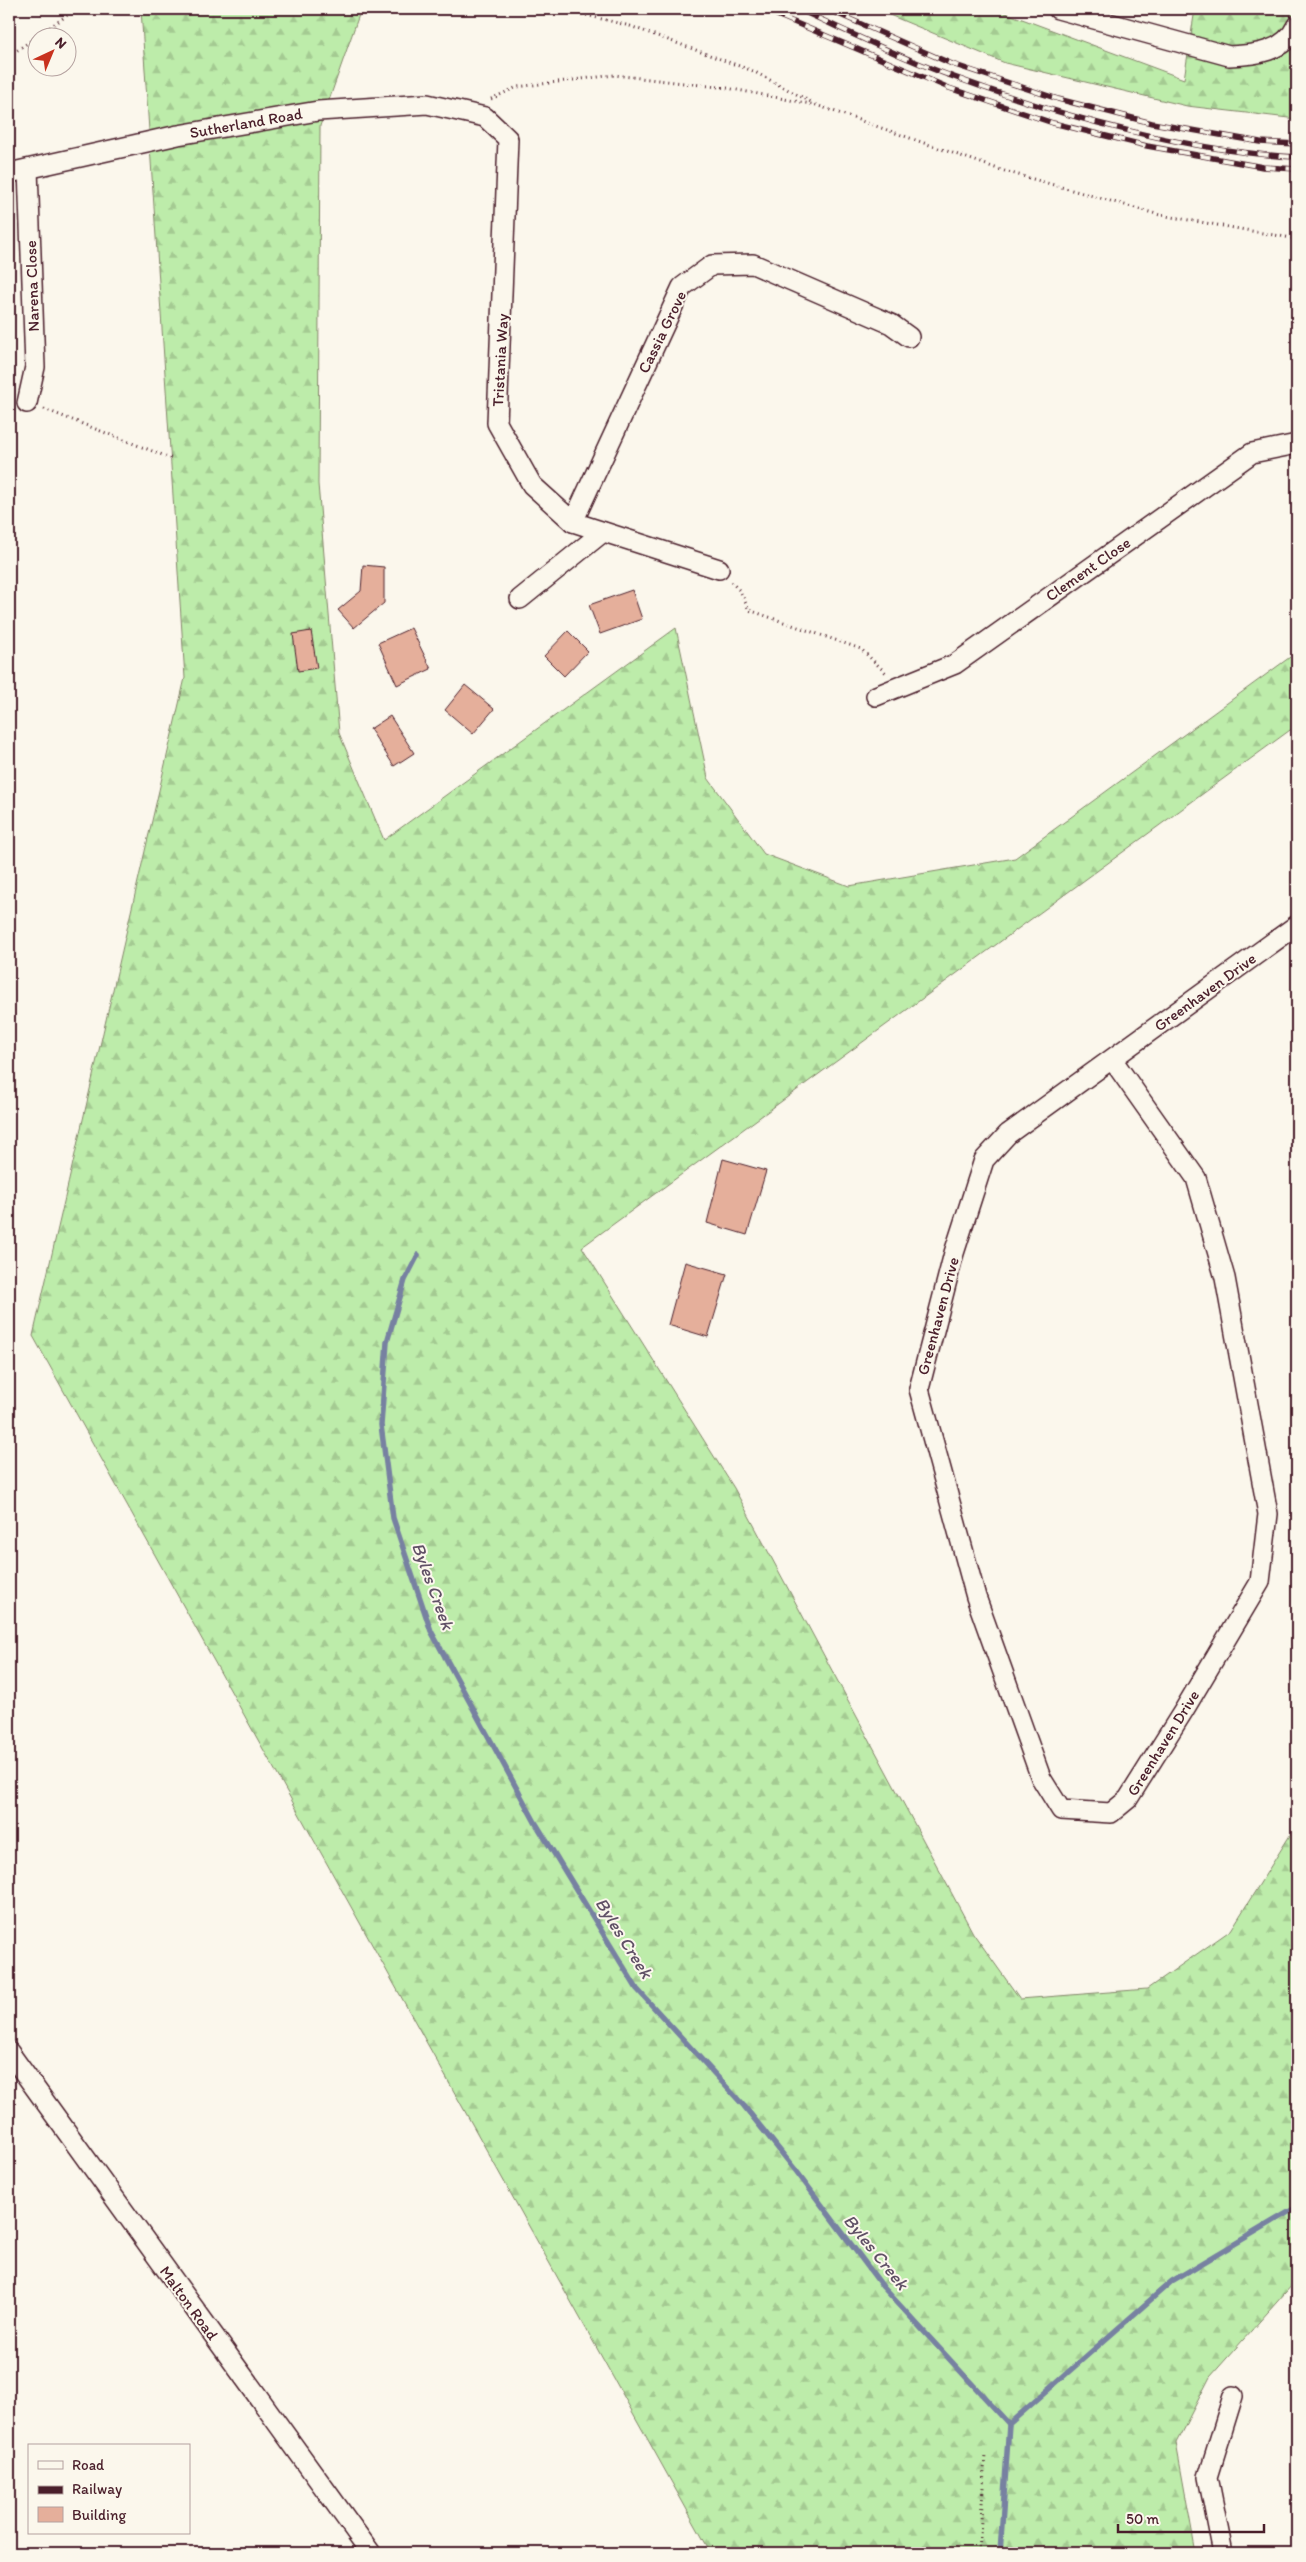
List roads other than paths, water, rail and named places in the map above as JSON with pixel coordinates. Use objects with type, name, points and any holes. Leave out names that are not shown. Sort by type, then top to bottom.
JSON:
[{"type":"street","points":[[1058,9],[1229,56],[1256,56],[1279,46],[1297,25]]},
{"type":"street","name":"Sutherland Road","points":[[9,173],[178,136],[318,111],[427,104],[486,117]]},
{"type":"street","name":"Tristania Way","points":[[486,117],[508,139],[497,423],[532,485],[573,522],[719,569]]},
{"type":"street","name":"Narena Close","points":[[27,403],[35,367],[28,169]]},
{"type":"street","name":"Cassia Grove","points":[[573,522],[682,287],[712,265],[753,264],[891,324],[909,337]]},
{"type":"street","name":"Clement Close","points":[[876,696],[955,664],[1252,452],[1297,444]]},
{"type":"street","points":[[520,599],[603,532]]},
{"type":"street","name":"Greenhaven Drive","points":[[1112,1059],[1196,1178],[1225,1278],[1268,1514],[1260,1582],[1184,1710],[1128,1799],[1111,1814],[1061,1810],[1041,1778],[976,1597],[919,1389],[954,1252],[984,1160],[1008,1134],[1297,924]]},
{"type":"street","name":"Malton Road","points":[[9,2052],[371,2553]]},
{"type":"street","points":[[1223,2553],[1208,2477],[1233,2396]]},
{"type":"waterway","name":"Byles Creek","points":[[418,1255],[405,1280],[387,1342],[381,1425],[393,1518],[431,1631],[535,1822],[637,1989],[744,2106],[797,2172],[883,2287],[1009,2424],[1000,2553]]},
{"type":"waterway","points":[[1009,2424],[1172,2281],[1297,2207]]},
{"type":"railway","points":[[763,9],[949,88],[1053,123],[1147,146],[1263,167],[1297,169]]},
{"type":"railway","points":[[798,9],[934,70],[1079,118],[1168,140],[1212,148],[1297,157]]},
{"type":"railway","points":[[827,9],[952,64],[1058,99],[1152,123],[1260,142],[1297,144]]}]
